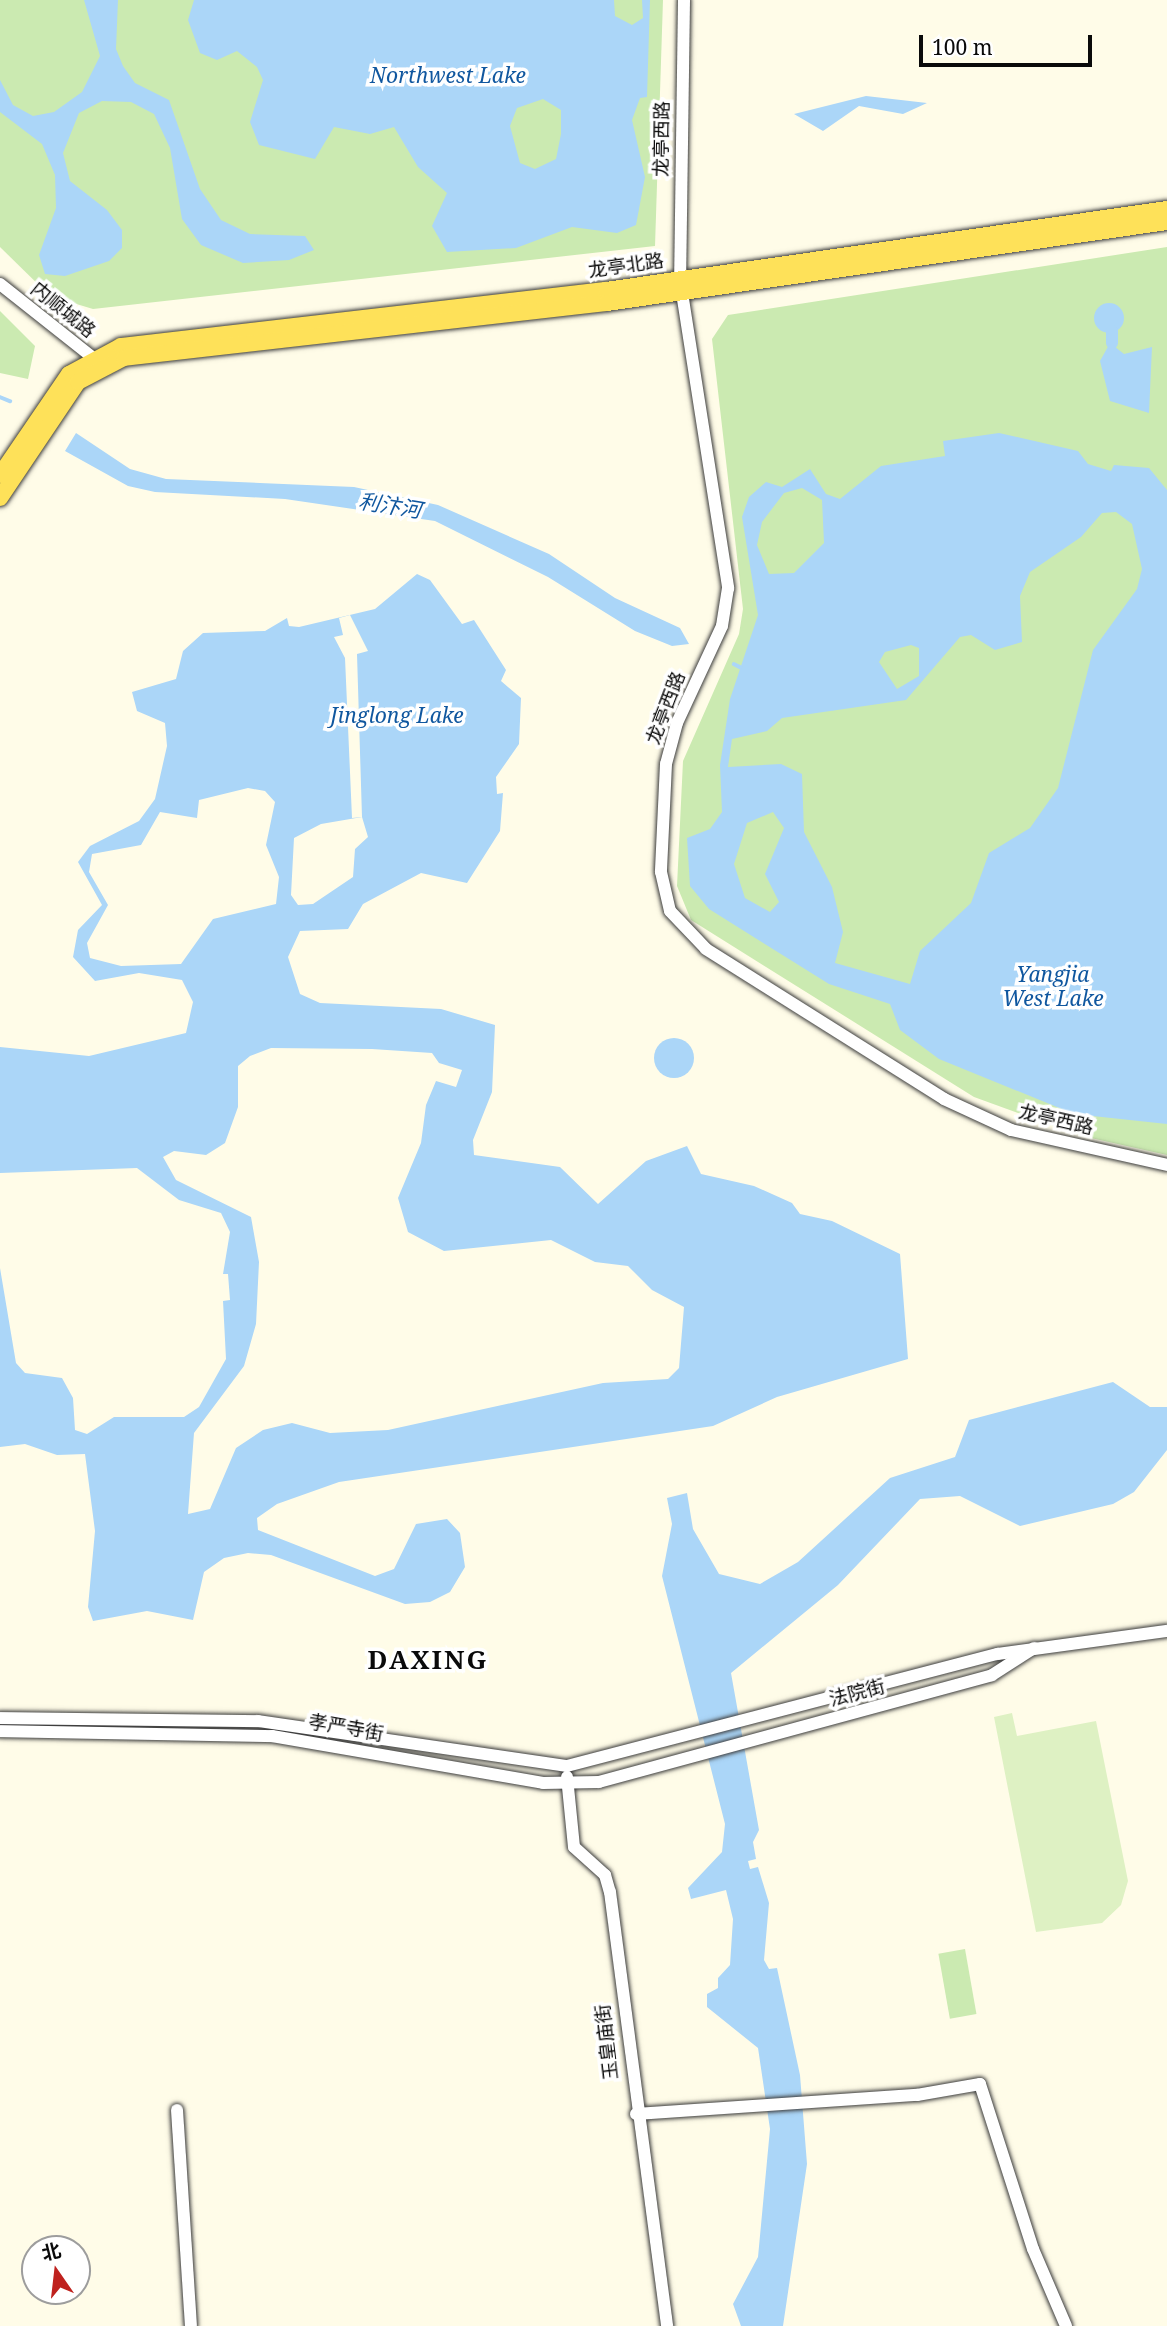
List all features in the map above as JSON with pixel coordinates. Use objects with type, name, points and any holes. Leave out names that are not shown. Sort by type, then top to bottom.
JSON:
[{"type":"main road","name":"龙亭北路","points":[[681,286],[1167,209]]},
{"type":"main road","name":"龙亭北路","points":[[96,364],[135,344],[681,286],[1167,222]]},
{"type":"main road","points":[[0,475],[69,374],[96,364]]},
{"type":"main road","points":[[0,498],[78,382],[96,364]]},
{"type":"street","name":"龙亭西路","points":[[684,0],[681,286],[728,587],[722,626],[677,723],[666,764],[661,872],[670,911],[706,949],[944,1099],[1011,1130],[1167,1165]]},
{"type":"street","name":"内顺城路","points":[[0,284],[96,364]]},
{"type":"street","name":"法院街","points":[[677,1740],[1038,1646],[1167,1631]]},
{"type":"street","name":"法院街","points":[[680,1761],[992,1675],[1038,1646]]},
{"type":"street","name":"孝严寺街","points":[[0,1718],[278,1723],[524,1765],[567,1766],[677,1740]]},
{"type":"street","name":"孝严寺街","points":[[0,1731],[272,1736],[567,1783],[599,1783],[680,1761]]},
{"type":"street","name":"玉皇庙街","points":[[567,1766],[574,1847],[608,1882],[636,2114],[667,2326]]},
{"type":"street","points":[[636,2114],[847,2099],[980,2084],[1033,2249],[1066,2326]]},
{"type":"street","points":[[177,2110],[191,2326]]},
{"type":"green space","points":[[0,0],[663,0],[655,246],[93,309],[50,296],[0,247]]},
{"type":"green space","points":[[1167,247],[1167,1155],[1082,1136],[974,1097],[691,920],[677,886],[683,761],[739,634],[743,609],[712,339],[728,315]]},
{"type":"green space","points":[[0,311],[35,346],[28,379],[0,373]]},
{"type":"green space","points":[[1012,1713],[1017,1736],[1096,1721],[1128,1881],[1121,1905],[1102,1923],[1036,1932],[994,1717]]},
{"type":"green space","points":[[965,1949],[976,2014],[950,2019],[938,1954]]},
{"type":"water","points":[[84,0],[118,0],[116,49],[123,66],[135,83],[169,100],[200,189],[221,220],[250,234],[305,236],[314,250],[289,260],[243,263],[201,245],[182,219],[170,148],[154,114],[131,102],[102,101],[79,113],[63,153],[70,181],[107,210],[122,230],[122,248],[109,261],[65,276],[45,274],[39,255],[56,208],[55,175],[42,144],[0,112],[0,80],[13,105],[33,116],[54,112],[82,92],[100,56]]},
{"type":"water","name":"Northwest Lake","points":[[194,0],[614,0],[615,16],[632,25],[643,18],[642,0],[650,0],[647,97],[640,98],[632,120],[645,177],[636,225],[617,233],[572,227],[516,248],[447,252],[432,226],[447,193],[418,167],[394,127],[370,134],[334,127],[315,159],[259,145],[250,122],[263,80],[257,67],[237,51],[217,60],[200,53],[188,20]],"holes":[[[543,99],[561,110],[561,134],[556,159],[535,169],[520,163],[510,126],[517,108]]]},
{"type":"water","points":[[866,96],[927,103],[903,114],[859,106],[823,131],[794,114]]},
{"type":"water","points":[[1109,303],[1119,308],[1124,318],[1119,328],[1109,333],[1099,328],[1094,318],[1099,308]]},
{"type":"water","points":[[1110,343],[1124,354],[1152,347],[1149,413],[1110,401],[1100,361]]},
{"type":"water","points":[[76,433],[130,469],[166,479],[354,487],[438,505],[549,554],[615,598],[680,628],[689,644],[672,646],[635,631],[548,577],[435,521],[285,499],[155,492],[128,486],[65,451]]},
{"type":"water","name":"Yangjia West Lake","points":[[999,433],[1078,451],[1088,464],[1111,471],[1114,465],[1149,468],[1167,490],[1167,1124],[1074,1114],[939,1059],[900,1030],[890,1004],[829,984],[709,909],[690,886],[687,838],[710,829],[722,812],[720,765],[730,699],[758,615],[742,517],[749,497],[766,482],[782,487],[810,469],[826,494],[840,499],[881,466],[945,456],[943,441]],"holes":[[[802,488],[822,500],[824,543],[794,573],[769,574],[757,545],[762,522],[784,493]],[[1116,512],[1132,524],[1142,569],[1137,589],[1093,650],[1058,788],[1030,828],[989,853],[971,903],[920,951],[910,984],[835,963],[843,932],[832,887],[804,832],[802,774],[781,764],[728,767],[732,739],[767,731],[782,718],[906,700],[960,637],[971,635],[995,650],[1022,642],[1020,596],[1030,572],[1081,537],[1102,513]],[[911,645],[919,648],[919,676],[897,689],[879,662],[885,652]],[[773,812],[784,828],[765,874],[779,902],[770,912],[745,898],[734,864],[747,823]]]},
{"type":"water","name":"Jinglong Lake","points":[[417,574],[430,580],[462,624],[474,620],[506,670],[501,681],[521,698],[519,744],[496,777],[497,794],[503,793],[500,831],[467,883],[421,873],[363,904],[348,929],[300,931],[288,957],[300,994],[320,1003],[441,1009],[495,1025],[492,1092],[473,1140],[474,1155],[560,1167],[598,1204],[646,1161],[687,1146],[701,1174],[754,1186],[792,1203],[800,1214],[832,1221],[900,1254],[908,1359],[777,1397],[713,1426],[339,1482],[277,1504],[257,1518],[258,1530],[375,1576],[394,1569],[416,1524],[447,1519],[460,1533],[465,1567],[450,1592],[430,1602],[405,1604],[271,1555],[248,1553],[224,1558],[204,1572],[193,1620],[147,1611],[93,1621],[88,1607],[95,1531],[85,1454],[57,1455],[25,1444],[0,1447],[0,1268],[16,1363],[25,1373],[62,1378],[73,1398],[75,1430],[87,1434],[114,1417],[184,1417],[199,1407],[226,1359],[223,1301],[230,1300],[228,1274],[223,1274],[230,1232],[221,1213],[179,1200],[137,1168],[0,1173],[0,1047],[89,1056],[186,1033],[193,1002],[182,980],[139,973],[95,981],[73,957],[78,930],[102,905],[78,862],[90,846],[139,821],[155,799],[167,746],[165,723],[137,711],[132,692],[176,679],[183,651],[203,633],[265,631],[287,618],[289,626],[299,627],[375,609]],"holes":[[[248,788],[265,791],[275,802],[266,845],[279,877],[276,904],[213,919],[181,964],[121,966],[90,958],[87,943],[108,905],[89,872],[92,854],[141,845],[160,812],[197,818],[199,800]],[[362,817],[368,837],[355,849],[353,877],[313,904],[298,905],[291,895],[294,838],[321,824]],[[271,1048],[372,1049],[432,1053],[439,1063],[462,1070],[456,1087],[436,1081],[426,1105],[421,1143],[398,1198],[408,1232],[444,1251],[551,1240],[595,1262],[628,1266],[652,1290],[684,1307],[679,1368],[668,1379],[603,1383],[388,1430],[330,1433],[292,1423],[263,1430],[236,1448],[210,1509],[188,1514],[194,1433],[244,1366],[256,1324],[259,1262],[251,1217],[176,1180],[163,1157],[174,1151],[206,1155],[225,1143],[238,1107],[238,1066],[250,1056]]]},
{"type":"water","points":[[674,1038],[688,1044],[694,1058],[688,1072],[674,1078],[660,1072],[654,1058],[660,1044]]},
{"type":"water","points":[[1113,1382],[1150,1407],[1167,1407],[1167,1450],[1134,1492],[1113,1504],[1020,1526],[960,1496],[920,1499],[838,1585],[731,1673],[759,1830],[753,1842],[756,1859],[748,1861],[750,1869],[758,1867],[769,1903],[764,1960],[769,1969],[777,1968],[800,2075],[807,2164],[783,2326],[741,2326],[733,2304],[758,2257],[770,2129],[758,2048],[707,2007],[707,1994],[718,1988],[718,1978],[730,1965],[733,1919],[726,1890],[691,1899],[688,1888],[722,1852],[725,1824],[662,1576],[672,1524],[667,1498],[687,1493],[693,1529],[719,1574],[760,1584],[798,1562],[890,1478],[955,1457],[969,1420]]},
{"type":"pier","points":[[350,615],[368,651],[357,654],[362,817],[352,818],[345,658],[334,637],[343,635],[339,618]]},
{"type":"waterway","points":[[1112,331],[1112,343]]},
{"type":"waterway","name":"利汴河","points":[[0,397],[10,401]]},
{"type":"waterway","points":[[734,664],[740,667]]},
{"type":"district","name":"DAXING","points":[[428,1660]]}]
